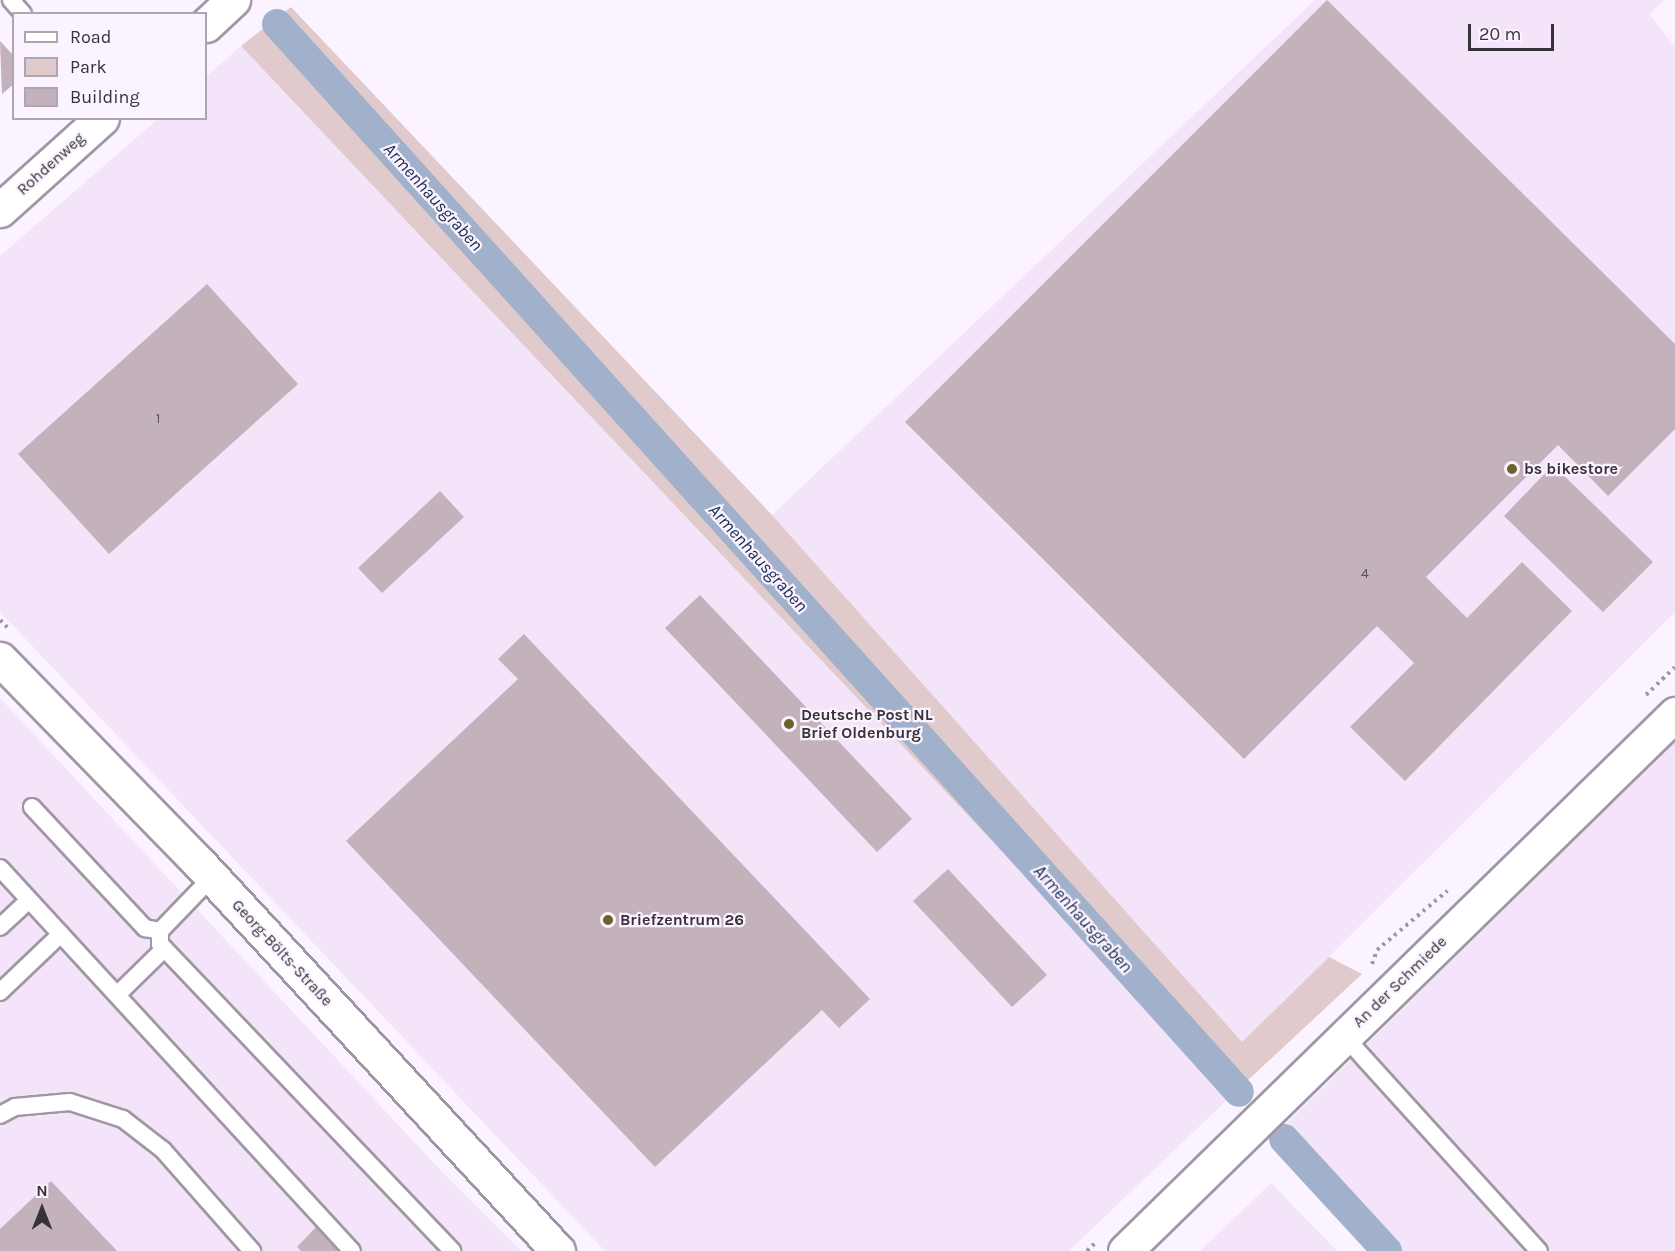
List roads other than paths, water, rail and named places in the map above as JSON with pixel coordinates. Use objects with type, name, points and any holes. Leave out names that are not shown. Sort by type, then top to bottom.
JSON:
[{"type":"street","points":[[207,24],[234,0]]},
{"type":"street","name":"Rohdenweg","points":[[0,210],[100,120]]},
{"type":"street","name":"Georg-Bölts-Straße","points":[[0,659],[212,877],[558,1251]]},
{"type":"street","name":"An der Schmiede","points":[[1125,1251],[1675,714]]},
{"type":"lane","points":[[11,0],[21,12]]},
{"type":"lane","points":[[32,807],[145,928],[160,932]]},
{"type":"lane","points":[[0,868],[352,1251]]},
{"type":"lane","points":[[160,932],[212,877]]},
{"type":"lane","points":[[0,927],[28,901]]},
{"type":"lane","points":[[160,932],[164,949],[452,1251]]},
{"type":"lane","points":[[0,992],[61,934]]},
{"type":"lane","points":[[117,995],[164,949]]},
{"type":"lane","points":[[1344,1036],[1539,1251]]},
{"type":"lane","points":[[0,1115],[15,1107],[70,1102],[123,1119],[163,1150],[252,1251]]},
{"type":"waterway","name":"Armenhausgraben","points":[[277,24],[1239,1092]]},
{"type":"waterway","name":"Armenhausgraben","points":[[1284,1139],[1387,1251]]},
{"type":"place","name":"bs bikestore","points":[[1512,469]]},
{"type":"place","name":"Deutsche Post NL Brief Oldenburg","points":[[789,724]]},
{"type":"place","name":"Briefzentrum 26","points":[[608,920]]}]
